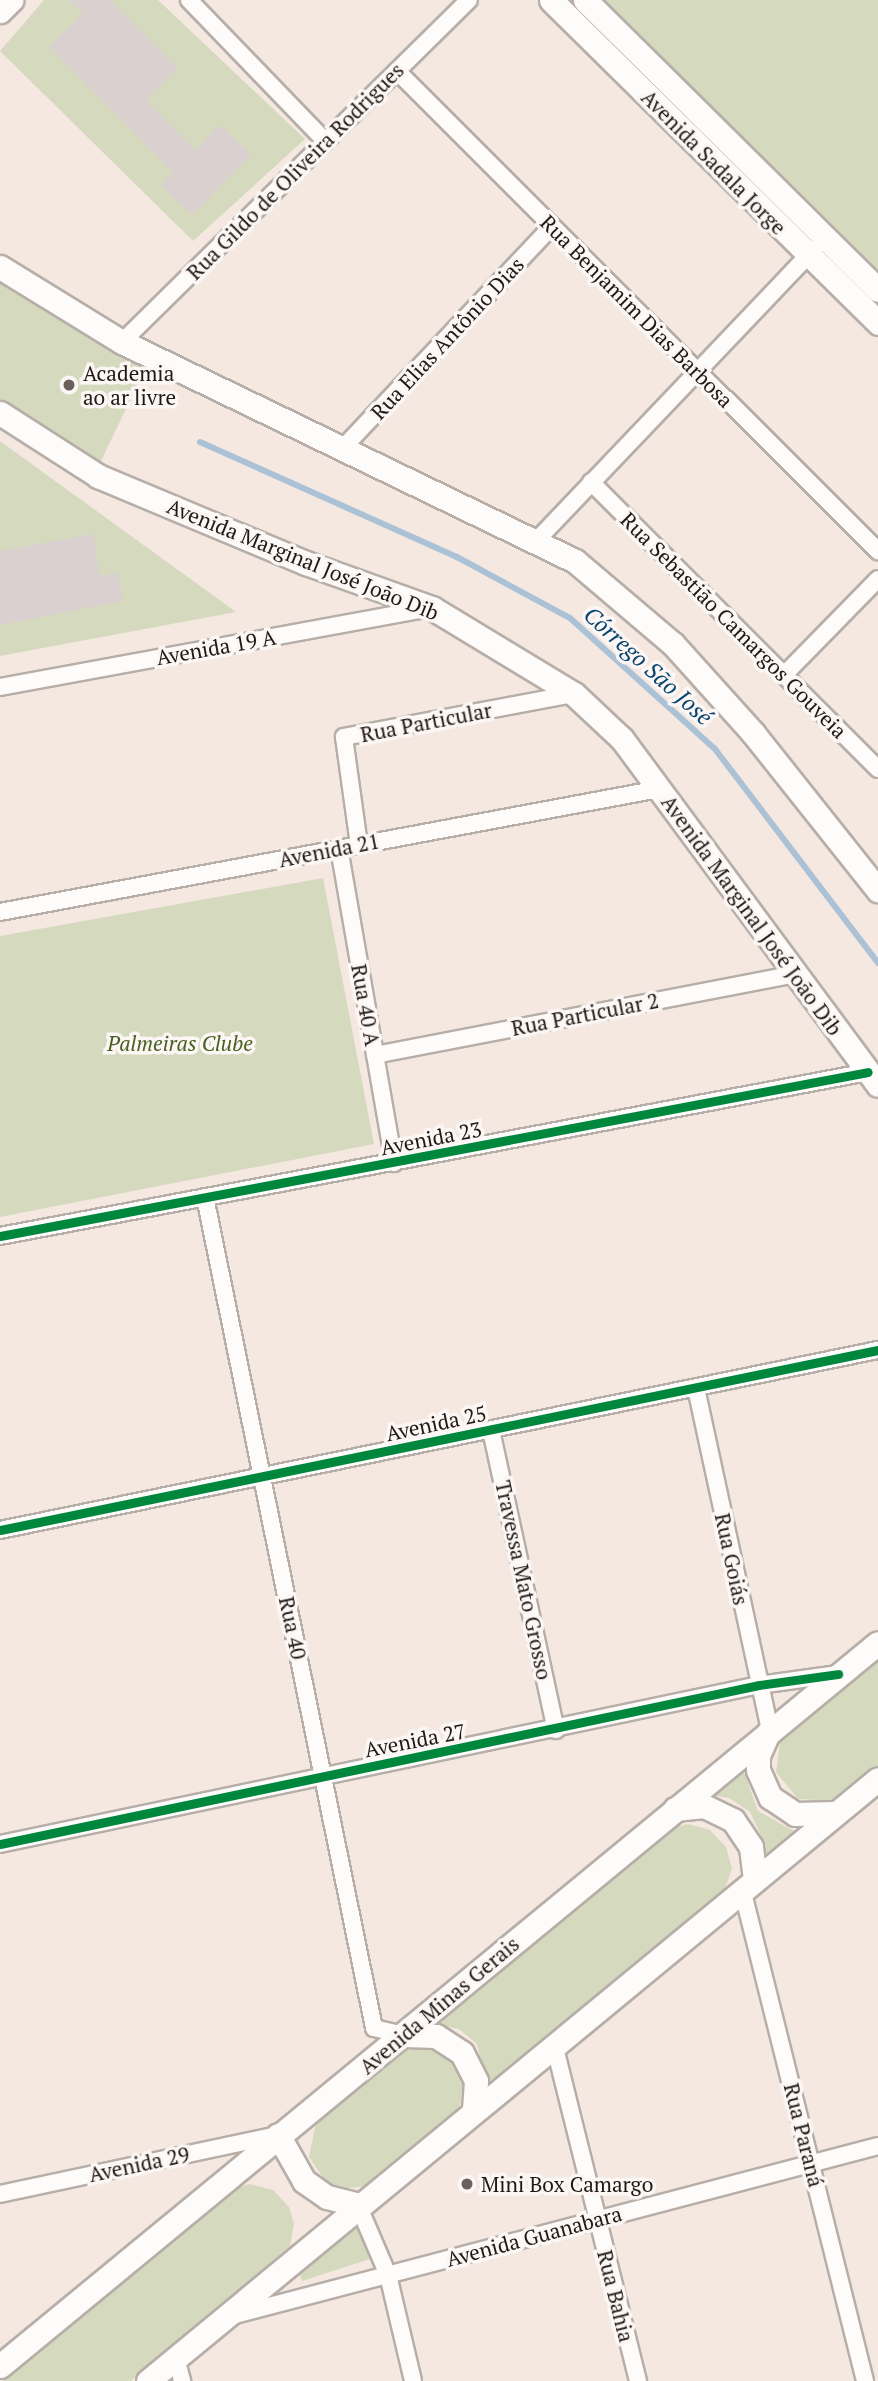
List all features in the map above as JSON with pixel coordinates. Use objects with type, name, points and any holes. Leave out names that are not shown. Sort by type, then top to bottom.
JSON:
[{"type":"main road","points":[[0,11],[11,0]]},
{"type":"main road","name":"Avenida Sadala Jorge","points":[[551,0],[878,323]]},
{"type":"main road","name":"Avenida Sadala Jorge","points":[[585,0],[878,290]]},
{"type":"main road","points":[[0,267],[122,342],[537,540],[575,561],[673,644],[753,733],[878,890]]},
{"type":"main road","name":"Avenida Marginal José João Dib","points":[[0,413],[98,476],[306,563],[432,608],[574,694],[622,739],[873,1079]]},
{"type":"main road","name":"Avenida Minas Gerais","points":[[0,2366],[278,2135],[405,2035],[838,1674],[874,1649]]},
{"type":"main road","points":[[770,1730],[758,1755],[770,1797],[803,1816],[839,1812]]},
{"type":"main road","points":[[148,2381],[230,2316],[358,2205],[555,2048],[748,1884],[878,1779]]},
{"type":"main road","points":[[673,1810],[704,1806],[733,1820],[751,1847],[748,1884]]},
{"type":"main road","points":[[405,2035],[436,2036],[463,2053],[476,2081],[474,2112]]},
{"type":"main road","points":[[278,2135],[304,2181],[327,2197],[358,2205]]},
{"type":"street","points":[[189,0],[325,141]]},
{"type":"street","name":"Rua Gildo de Oliveira Rodrigues","points":[[122,342],[469,0]]},
{"type":"street","name":"Rua Benjamim Dias Barbosa","points":[[397,71],[878,551]]},
{"type":"street","name":"Rua Elias Antônio Dias","points":[[342,449],[552,226]]},
{"type":"street","points":[[537,540],[825,237]]},
{"type":"street","name":"Rua Sebastião Camargos Gouveia","points":[[591,482],[878,769]]},
{"type":"street","points":[[784,675],[878,579]]},
{"type":"street","name":"Avenida 19 A","points":[[0,687],[432,608]]},
{"type":"street","name":"Rua Particular","points":[[359,845],[344,737],[574,694]]},
{"type":"street","name":"Avenida 21","points":[[0,912],[659,789]]},
{"type":"street","name":"Rua 40 A","points":[[339,848],[394,1163]]},
{"type":"street","name":"Rua Particular 2","points":[[375,1055],[794,974]]},
{"type":"street","name":"Avenida 23","points":[[0,1236],[394,1163],[873,1079]]},
{"type":"street","name":"Rua 40","points":[[205,1197],[374,2028],[405,2035]]},
{"type":"street","name":"Avenida 25","points":[[0,1530],[878,1350]]},
{"type":"street","name":"Rua Goiás","points":[[696,1388],[770,1730]]},
{"type":"street","name":"Travessa Mato Grosso","points":[[491,1430],[556,1730]]},
{"type":"street","name":"Avenida 27","points":[[0,1844],[556,1730],[759,1685],[838,1674]]},
{"type":"street","name":"Rua Paraná","points":[[748,1884],[811,2163],[865,2381]]},
{"type":"street","name":"Rua Bahia","points":[[555,2048],[638,2381]]},
{"type":"street","name":"Avenida 29","points":[[0,2194],[278,2135]]},
{"type":"street","name":"Avenida Guanabara","points":[[230,2316],[878,2146]]},
{"type":"street","points":[[358,2205],[388,2275],[413,2381]]},
{"type":"street","points":[[176,2358],[182,2381]]},
{"type":"green space","points":[[44,0],[158,0],[305,139],[193,241],[0,51]]},
{"type":"green space","points":[[603,0],[878,0],[878,270]]},
{"type":"green space","name":"Academia ao ar livre","points":[[0,283],[146,367],[100,463],[0,402]]},
{"type":"green space","points":[[0,441],[236,612],[0,656]]},
{"type":"green space","name":"Palmeiras Clube","points":[[323,878],[374,1144],[0,1217],[0,936]]},
{"type":"green space","points":[[878,1660],[878,1766],[833,1801],[798,1799],[776,1772],[780,1742]]},
{"type":"green space","points":[[743,1769],[758,1811],[796,1832],[760,1860],[761,1835],[750,1812],[729,1798],[710,1795]]},
{"type":"green space","points":[[688,1824],[710,1830],[726,1847],[732,1869],[724,1891],[486,2089],[477,2044],[459,2029],[435,2024],[671,1828]]},
{"type":"green space","points":[[428,2045],[450,2053],[465,2078],[459,2111],[366,2186],[342,2189],[326,2182],[309,2157],[316,2123],[405,2048]]},
{"type":"green space","points":[[250,2184],[273,2190],[289,2207],[294,2224],[290,2246],[131,2381],[2,2381],[233,2188]]},
{"type":"green space","points":[[351,2228],[361,2228],[370,2259],[302,2281],[299,2272]]},
{"type":"building","points":[[69,0],[110,0],[178,68],[146,100],[195,150],[220,125],[251,155],[192,215],[161,185],[173,172],[49,47],[83,14]]},
{"type":"building","points":[[94,534],[99,576],[118,573],[123,601],[0,625],[0,551]]},
{"type":"waterway","name":"Córrego São José","points":[[200,442],[457,557],[570,618],[715,749],[878,963]]},
{"type":"cycle path","points":[[0,1236],[868,1072]]},
{"type":"cycle path","points":[[0,1530],[878,1350]]},
{"type":"cycle path","points":[[0,1844],[759,1685],[838,1674]]},
{"type":"place","name":"Academia ao ar livre","points":[[69,385]]},
{"type":"place","name":"Mini Box Camargo","points":[[467,2184]]}]
